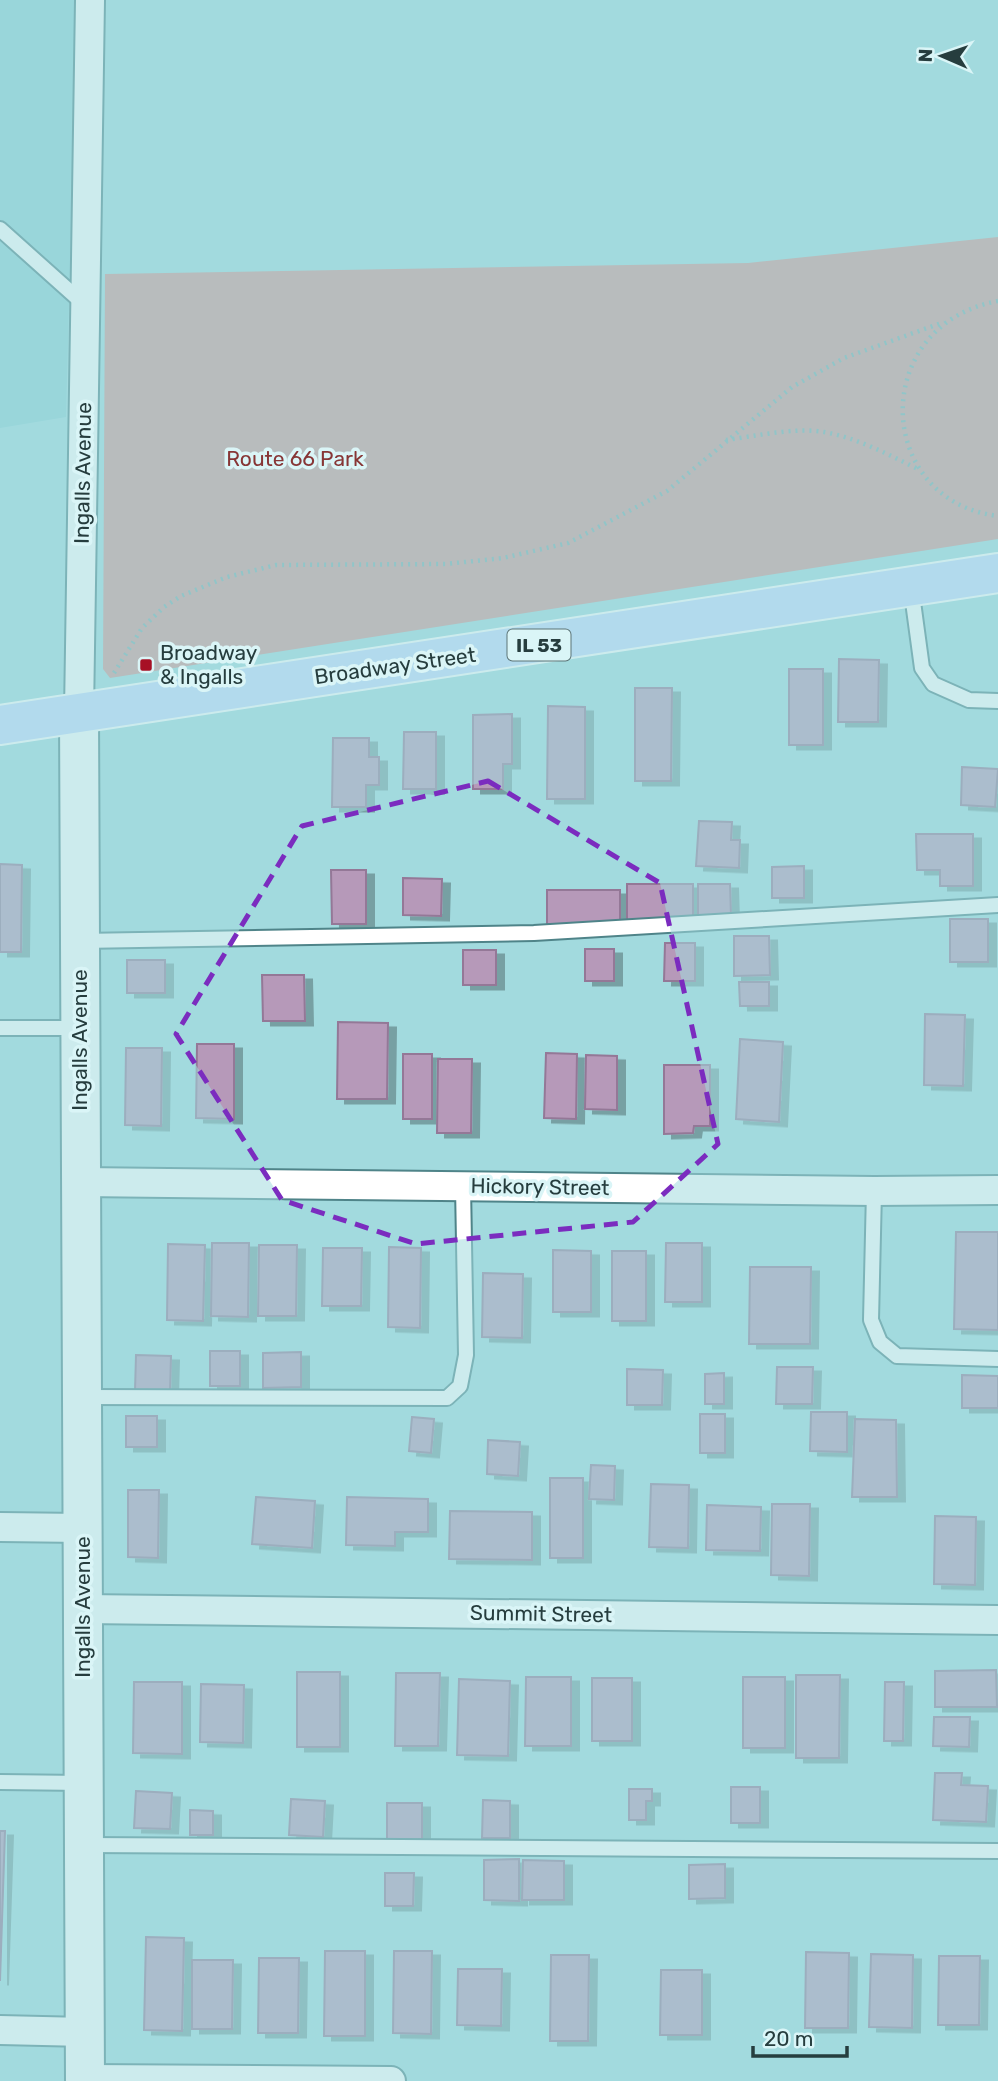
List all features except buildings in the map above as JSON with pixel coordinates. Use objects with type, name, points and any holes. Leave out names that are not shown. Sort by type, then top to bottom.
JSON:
[{"type":"main road","name":"Broadway Street","points":[[0,725],[495,652],[998,573]]},
{"type":"street","name":"Ingalls Avenue","points":[[85,2080],[79,713],[90,0]]},
{"type":"street","name":"Hickory Street","points":[[81,1182],[998,1190]]},
{"type":"street","points":[[0,1527],[83,1528]]},
{"type":"street","name":"Summit Street","points":[[83,1609],[998,1619]]},
{"type":"street","points":[[0,2030],[85,2032]]},
{"type":"street","points":[[85,2080],[391,2081]]},
{"type":"lane","points":[[0,229],[86,306]]},
{"type":"lane","points":[[911,586],[922,668],[933,684],[968,700],[998,701]]},
{"type":"lane","points":[[79,941],[534,933],[998,905]]},
{"type":"lane","points":[[0,1028],[81,1028]]},
{"type":"lane","points":[[82,1397],[447,1398],[460,1386],[467,1355],[463,1186]]},
{"type":"lane","points":[[874,1191],[871,1320],[880,1342],[897,1356],[998,1359]]},
{"type":"lane","points":[[0,1782],[84,1783]]},
{"type":"lane","points":[[84,1845],[998,1851]]},
{"type":"path","points":[[79,713],[110,678],[142,628],[164,607],[181,596],[227,577],[276,565],[446,564],[503,558],[568,543],[667,491],[792,387],[844,358],[944,322],[975,306],[998,301]]},
{"type":"path","points":[[944,322],[922,346],[907,375],[902,408],[906,440],[920,470],[946,497],[979,514],[998,516]]},
{"type":"path","points":[[726,440],[780,433],[821,432],[857,440],[920,470]]},
{"type":"highlighted area","points":[[488,781],[660,883],[718,1144],[633,1222],[416,1244],[282,1200],[176,1034],[302,826]]},
{"type":"shaded area","points":[[0,0],[77,0],[66,417],[0,428]]},
{"type":"green space","name":"Route 66 Park","points":[[998,237],[998,539],[110,678],[103,669],[105,274],[748,263]]},
{"type":"place","name":"Broadway & Ingalls","points":[[146,665]]}]
